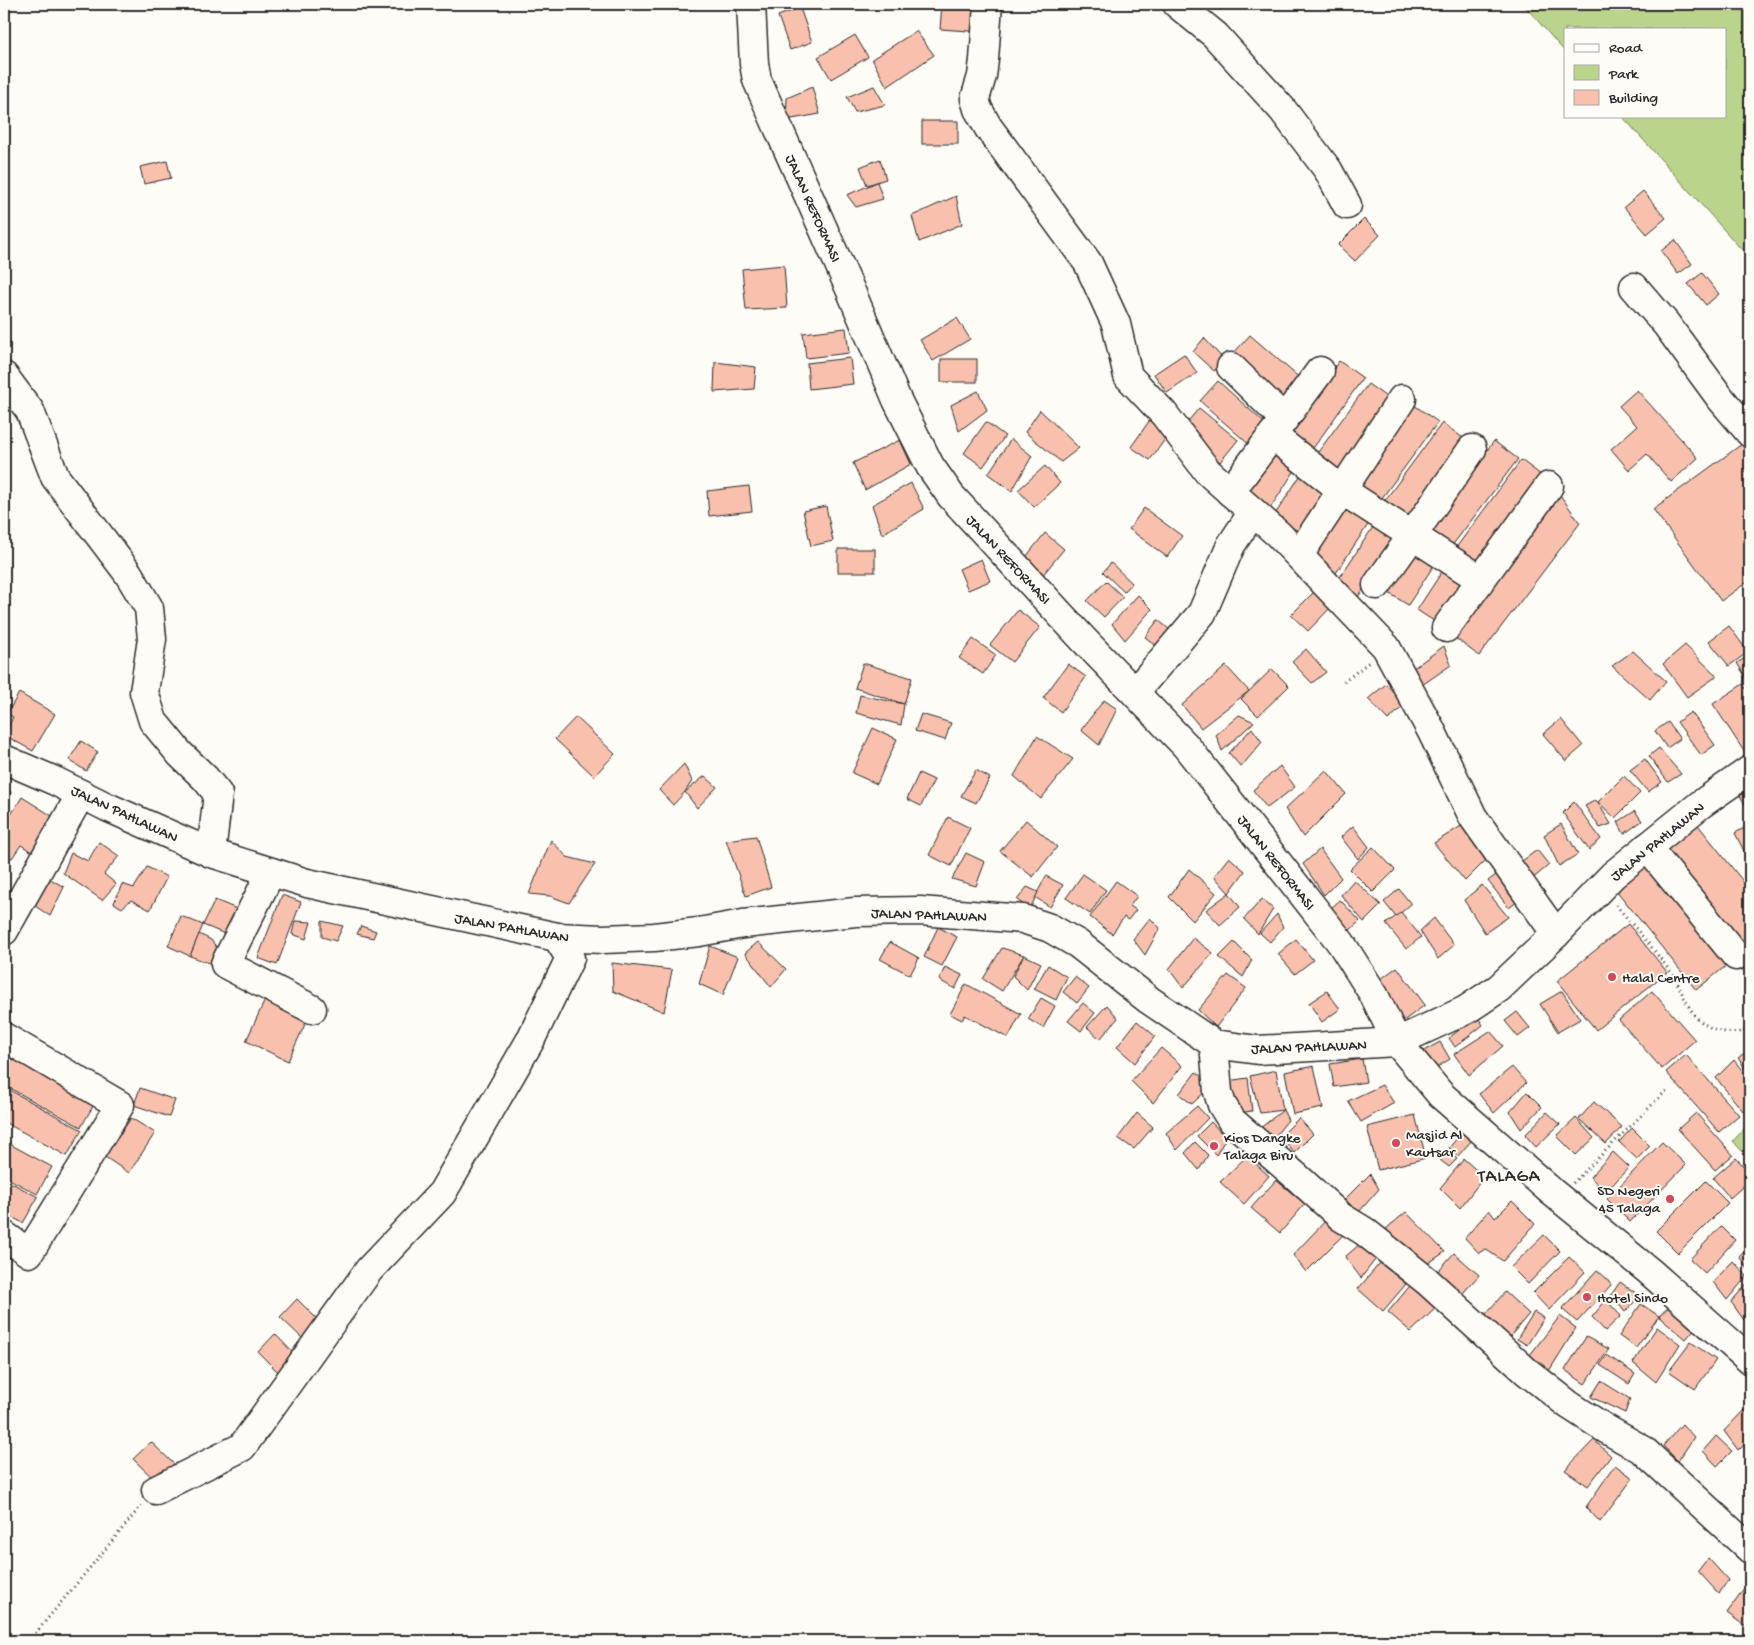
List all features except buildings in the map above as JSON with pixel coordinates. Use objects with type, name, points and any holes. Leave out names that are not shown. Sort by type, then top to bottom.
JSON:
[{"type":"street","points":[[988,4],[983,68],[975,99],[978,109],[988,127],[1088,263],[1116,324],[1128,376],[1164,414],[1208,472],[1299,555],[1386,647],[1431,730],[1473,818],[1556,934]]},
{"type":"street","points":[[1177,4],[1215,35],[1282,109],[1328,170],[1348,205]]},
{"type":"street","name":"JALAN REFORMASI","points":[[758,8],[757,80],[897,400],[930,466],[951,496],[1186,746],[1341,943],[1374,996],[1397,1042],[1441,1095],[1559,1197],[1649,1271],[1750,1360]]},
{"type":"street","points":[[1634,287],[1666,324],[1720,399],[1750,433]]},
{"type":"street","points":[[1231,367],[1278,427],[1343,491],[1480,579]]},
{"type":"street","points":[[1230,492],[1320,371]]},
{"type":"street","points":[[4,376],[30,410],[55,477],[128,573],[149,608],[152,639],[144,692],[153,721],[180,754],[205,778],[218,794],[211,853]]},
{"type":"street","points":[[1299,555],[1402,399]]},
{"type":"street","points":[[1377,585],[1472,449]]},
{"type":"street","points":[[1446,628],[1549,486]]},
{"type":"street","points":[[1135,692],[1202,613],[1231,546],[1254,512]]},
{"type":"street","name":"JALAN PAHLAWAN","points":[[4,759],[211,853],[307,883],[557,937],[603,939],[654,937],[699,932],[743,924],[855,912],[920,911],[1023,918],[1050,928],[1078,944],[1149,1000],[1214,1044],[1258,1050],[1397,1042],[1466,1010],[1499,988],[1556,934],[1613,874],[1701,804],[1750,770]]},
{"type":"street","points":[[4,931],[81,794]]},
{"type":"street","points":[[1647,847],[1736,956]]},
{"type":"street","points":[[271,872],[225,964],[312,1009]]},
{"type":"street","points":[[156,1490],[242,1447],[369,1270],[442,1193],[530,1041],[570,958],[557,937]]},
{"type":"street","points":[[4,1037],[120,1105],[29,1253],[4,1235]]},
{"type":"street","points":[[1214,1044],[1218,1092],[1222,1105],[1232,1121],[1341,1217],[1364,1231],[1427,1281],[1526,1371],[1568,1405],[1606,1430],[1643,1450],[1750,1549]]},
{"type":"path","points":[[1344,682],[1386,647]]},
{"type":"path","points":[[1602,886],[1673,975],[1693,1013],[1706,1025],[1724,1032],[1744,1032],[1750,1028]]},
{"type":"path","points":[[1559,1197],[1668,1089]]},
{"type":"path","points":[[29,1641],[156,1490]]},
{"type":"green space","points":[[1523,4],[1750,4],[1750,259],[1624,118],[1726,118],[1726,28],[1564,28],[1564,51]]},
{"type":"green space","points":[[1750,1122],[1750,1160],[1733,1141]]},
{"type":"place","name":"Halal Centre","points":[[1612,977]]},
{"type":"place","name":"Masjid Al Kautsar","points":[[1396,1143]]},
{"type":"place","name":"Kios Dangke Talaga Biru","points":[[1214,1146]]},
{"type":"place","name":"SD Negeri 45 Talaga","points":[[1670,1199]]},
{"type":"place","name":"Hotel Sindo","points":[[1587,1297]]},
{"type":"district","name":"TALAGA","points":[[1509,1175]]}]
